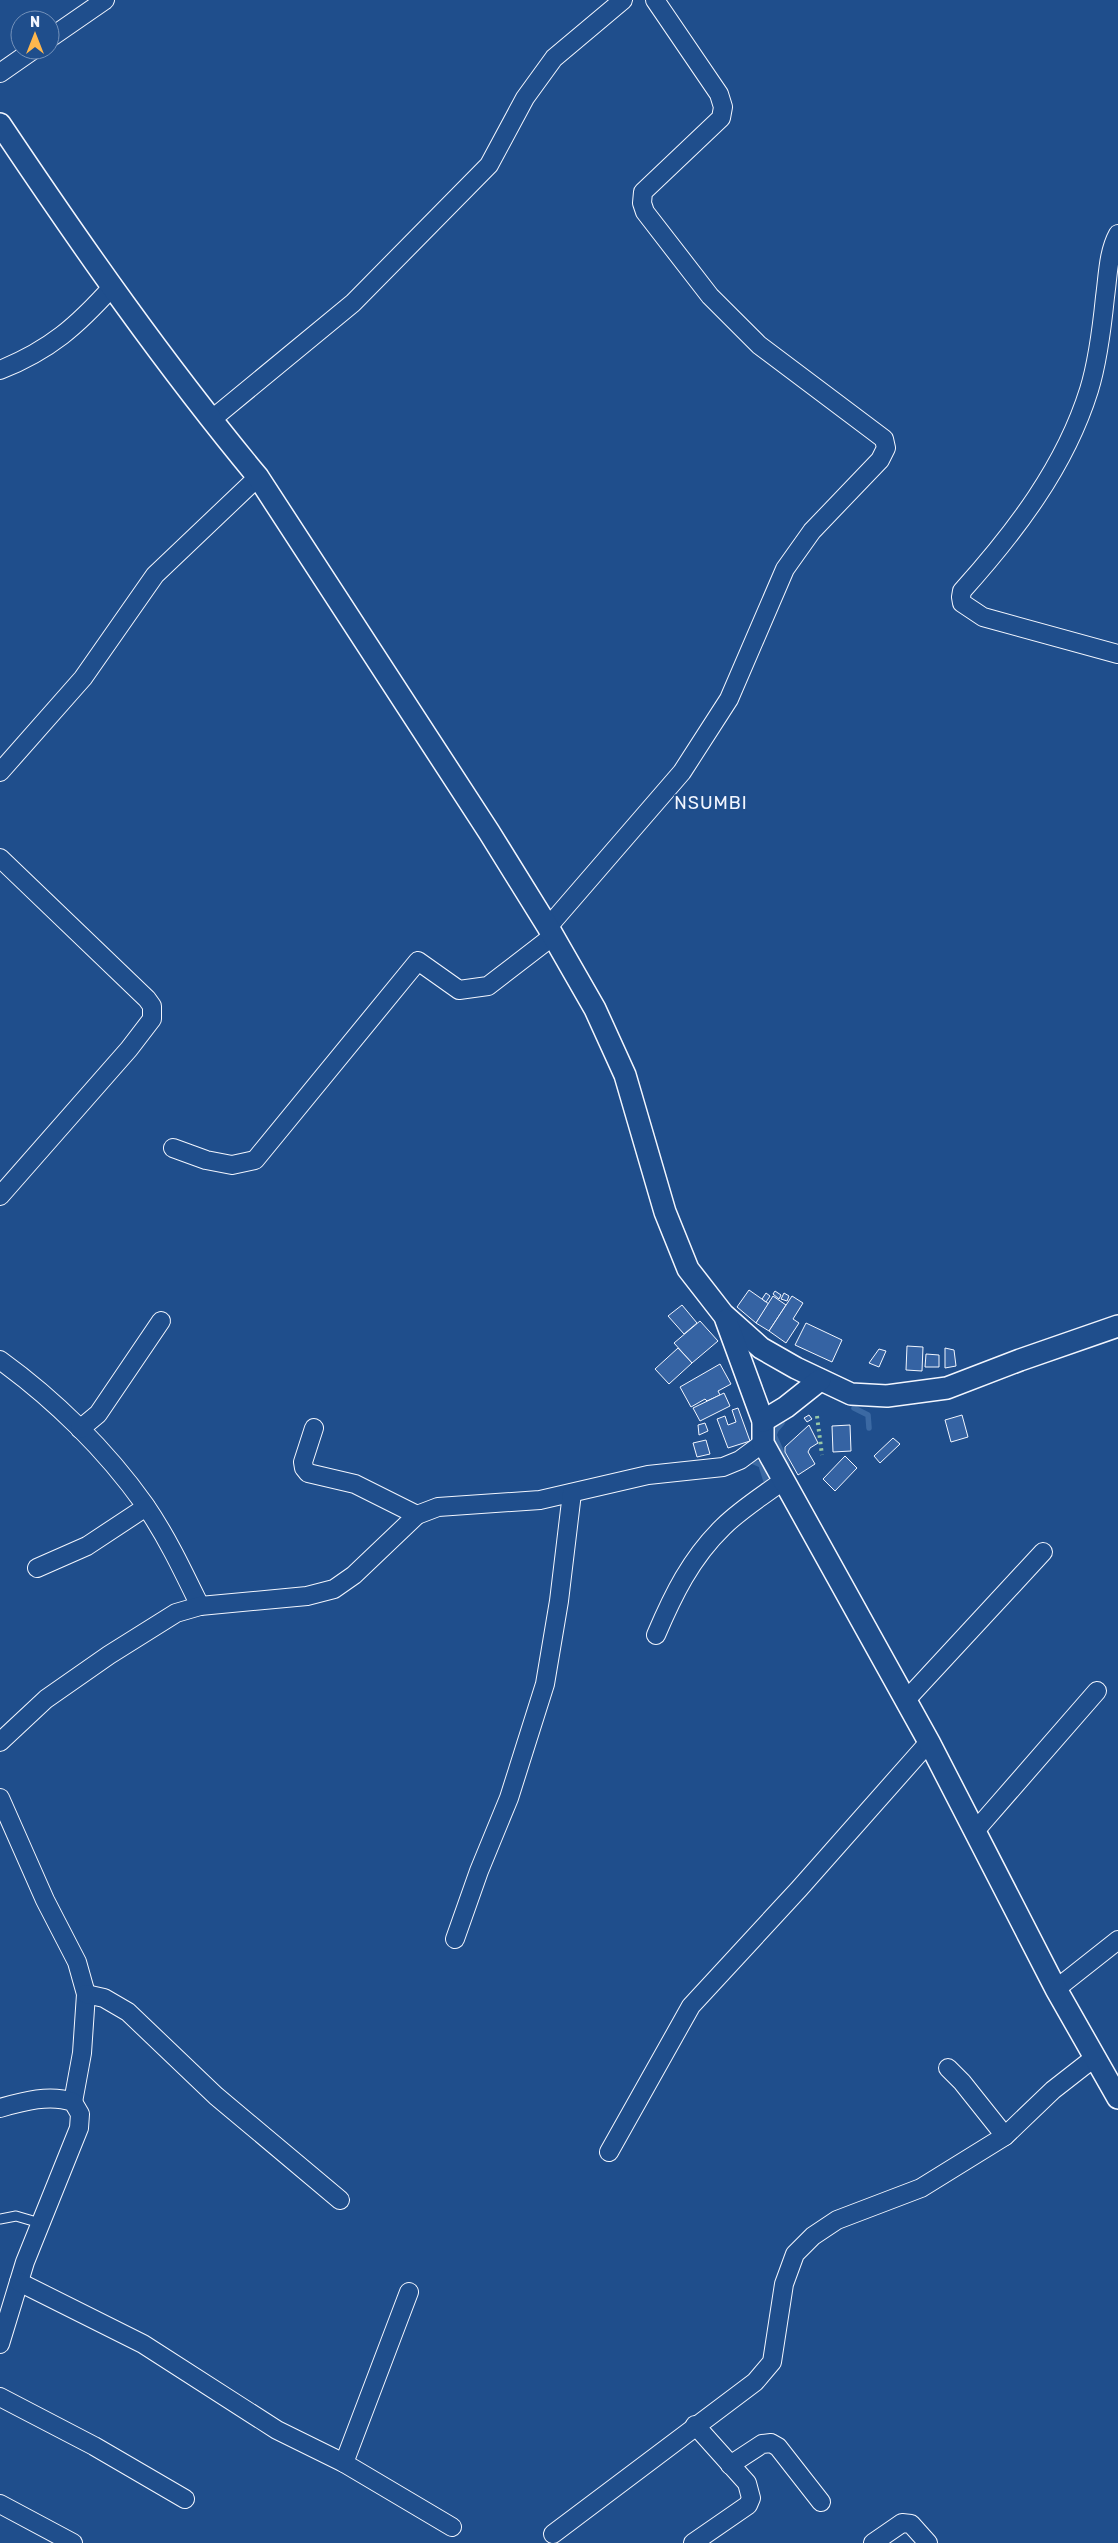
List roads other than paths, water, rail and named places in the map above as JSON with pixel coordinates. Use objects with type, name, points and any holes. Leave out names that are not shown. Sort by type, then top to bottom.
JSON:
[{"type":"street","points":[[60,31],[105,0]]},
{"type":"street","points":[[210,420],[353,303],[489,166],[525,98],[554,58],[623,0]]},
{"type":"street","points":[[173,1148],[206,1160],[232,1165],[256,1160],[418,961],[459,990],[488,986],[551,931],[682,772],[730,700],[785,569],[812,532],[880,460],[886,448],[884,439],[759,345],[710,296],[645,212],[642,203],[643,192],[722,118],[723,106],[719,94],[655,0]]},
{"type":"street","points":[[0,73],[19,60]]},
{"type":"street","points":[[0,124],[113,286],[210,420],[258,477],[551,931],[595,1009],[626,1075],[665,1212],[688,1269],[723,1314],[761,1348],[820,1380],[851,1394],[887,1396],[947,1388],[1118,1326]]},
{"type":"street","points":[[1118,234],[1114,241],[1108,268],[1103,315],[1089,390],[1067,442],[1037,499],[962,591],[960,597],[962,603],[983,617],[1118,654]]},
{"type":"street","points":[[0,370],[24,360],[54,343],[88,314],[113,286]]},
{"type":"street","points":[[0,772],[83,678],[155,574],[258,477]]},
{"type":"street","points":[[0,858],[147,999],[153,1012],[152,1019],[129,1049],[0,1196]]},
{"type":"street","points":[[723,1314],[763,1421],[763,1443],[929,1742],[1056,1989],[1118,2098]]},
{"type":"street","points":[[80,1429],[98,1414],[161,1321]]},
{"type":"street","points":[[0,1360],[30,1382],[80,1429],[124,1477],[146,1507],[177,1558],[200,1606]]},
{"type":"street","points":[[763,1421],[786,1407],[820,1380]]},
{"type":"street","points":[[314,1428],[303,1462],[304,1468],[308,1473],[355,1484],[416,1515]]},
{"type":"street","points":[[0,1742],[46,1699],[109,1655],[176,1614],[200,1606],[308,1596],[334,1589],[354,1575],[416,1515],[438,1507],[540,1500],[648,1476],[723,1468],[740,1460],[763,1443]]},
{"type":"street","points":[[656,1635],[675,1590],[696,1558],[723,1526],[784,1480]]},
{"type":"street","points":[[455,1939],[479,1871],[509,1798],[545,1684],[559,1601],[572,1493]]},
{"type":"street","points":[[37,1568],[87,1546],[146,1507]]},
{"type":"street","points":[[906,1700],[1043,1552]]},
{"type":"street","points":[[975,1831],[1097,1691]]},
{"type":"street","points":[[609,2152],[691,2006],[800,1889],[929,1742]]},
{"type":"street","points":[[0,1798],[45,1900],[77,1962],[86,1994],[82,2053],[74,2102],[80,2114],[79,2128],[40,2223],[0,2344]]},
{"type":"street","points":[[1056,1989],[1118,1940]]},
{"type":"street","points":[[86,1994],[104,1998],[128,2012],[216,2096],[340,2200]]},
{"type":"street","points":[[553,2534],[756,2382],[772,2362],[784,2284],[795,2254],[813,2236],[837,2220],[921,2188],[1004,2136],[1053,2090],[1094,2058]]},
{"type":"street","points":[[948,2068],[962,2082],[1004,2136]]},
{"type":"street","points":[[0,2108],[22,2102],[60,2097],[74,2102]]},
{"type":"street","points":[[19,2282],[143,2344],[277,2430],[344,2463],[452,2527]]},
{"type":"street","points":[[344,2463],[410,2292]]},
{"type":"street","points":[[0,2397],[94,2446],[185,2499]]},
{"type":"street","points":[[693,2543],[748,2505],[751,2498],[751,2490],[695,2426]]},
{"type":"street","points":[[730,2465],[762,2444],[770,2443],[778,2447],[821,2502]]},
{"type":"street","points":[[0,2504],[73,2543]]},
{"type":"street","points":[[873,2543],[902,2523],[911,2524],[928,2543]]},
{"type":"lane","points":[[0,2219],[16,2216],[40,2223]]},
{"type":"waterway","points":[[854,1408],[868,1415],[869,1428]]},
{"type":"waterway","points":[[782,1423],[774,1435],[787,1464]]},
{"type":"waterway","points":[[746,1462],[752,1461],[761,1465],[766,1481]]},
{"type":"district","name":"NSUMBI","points":[[711,803]]}]
